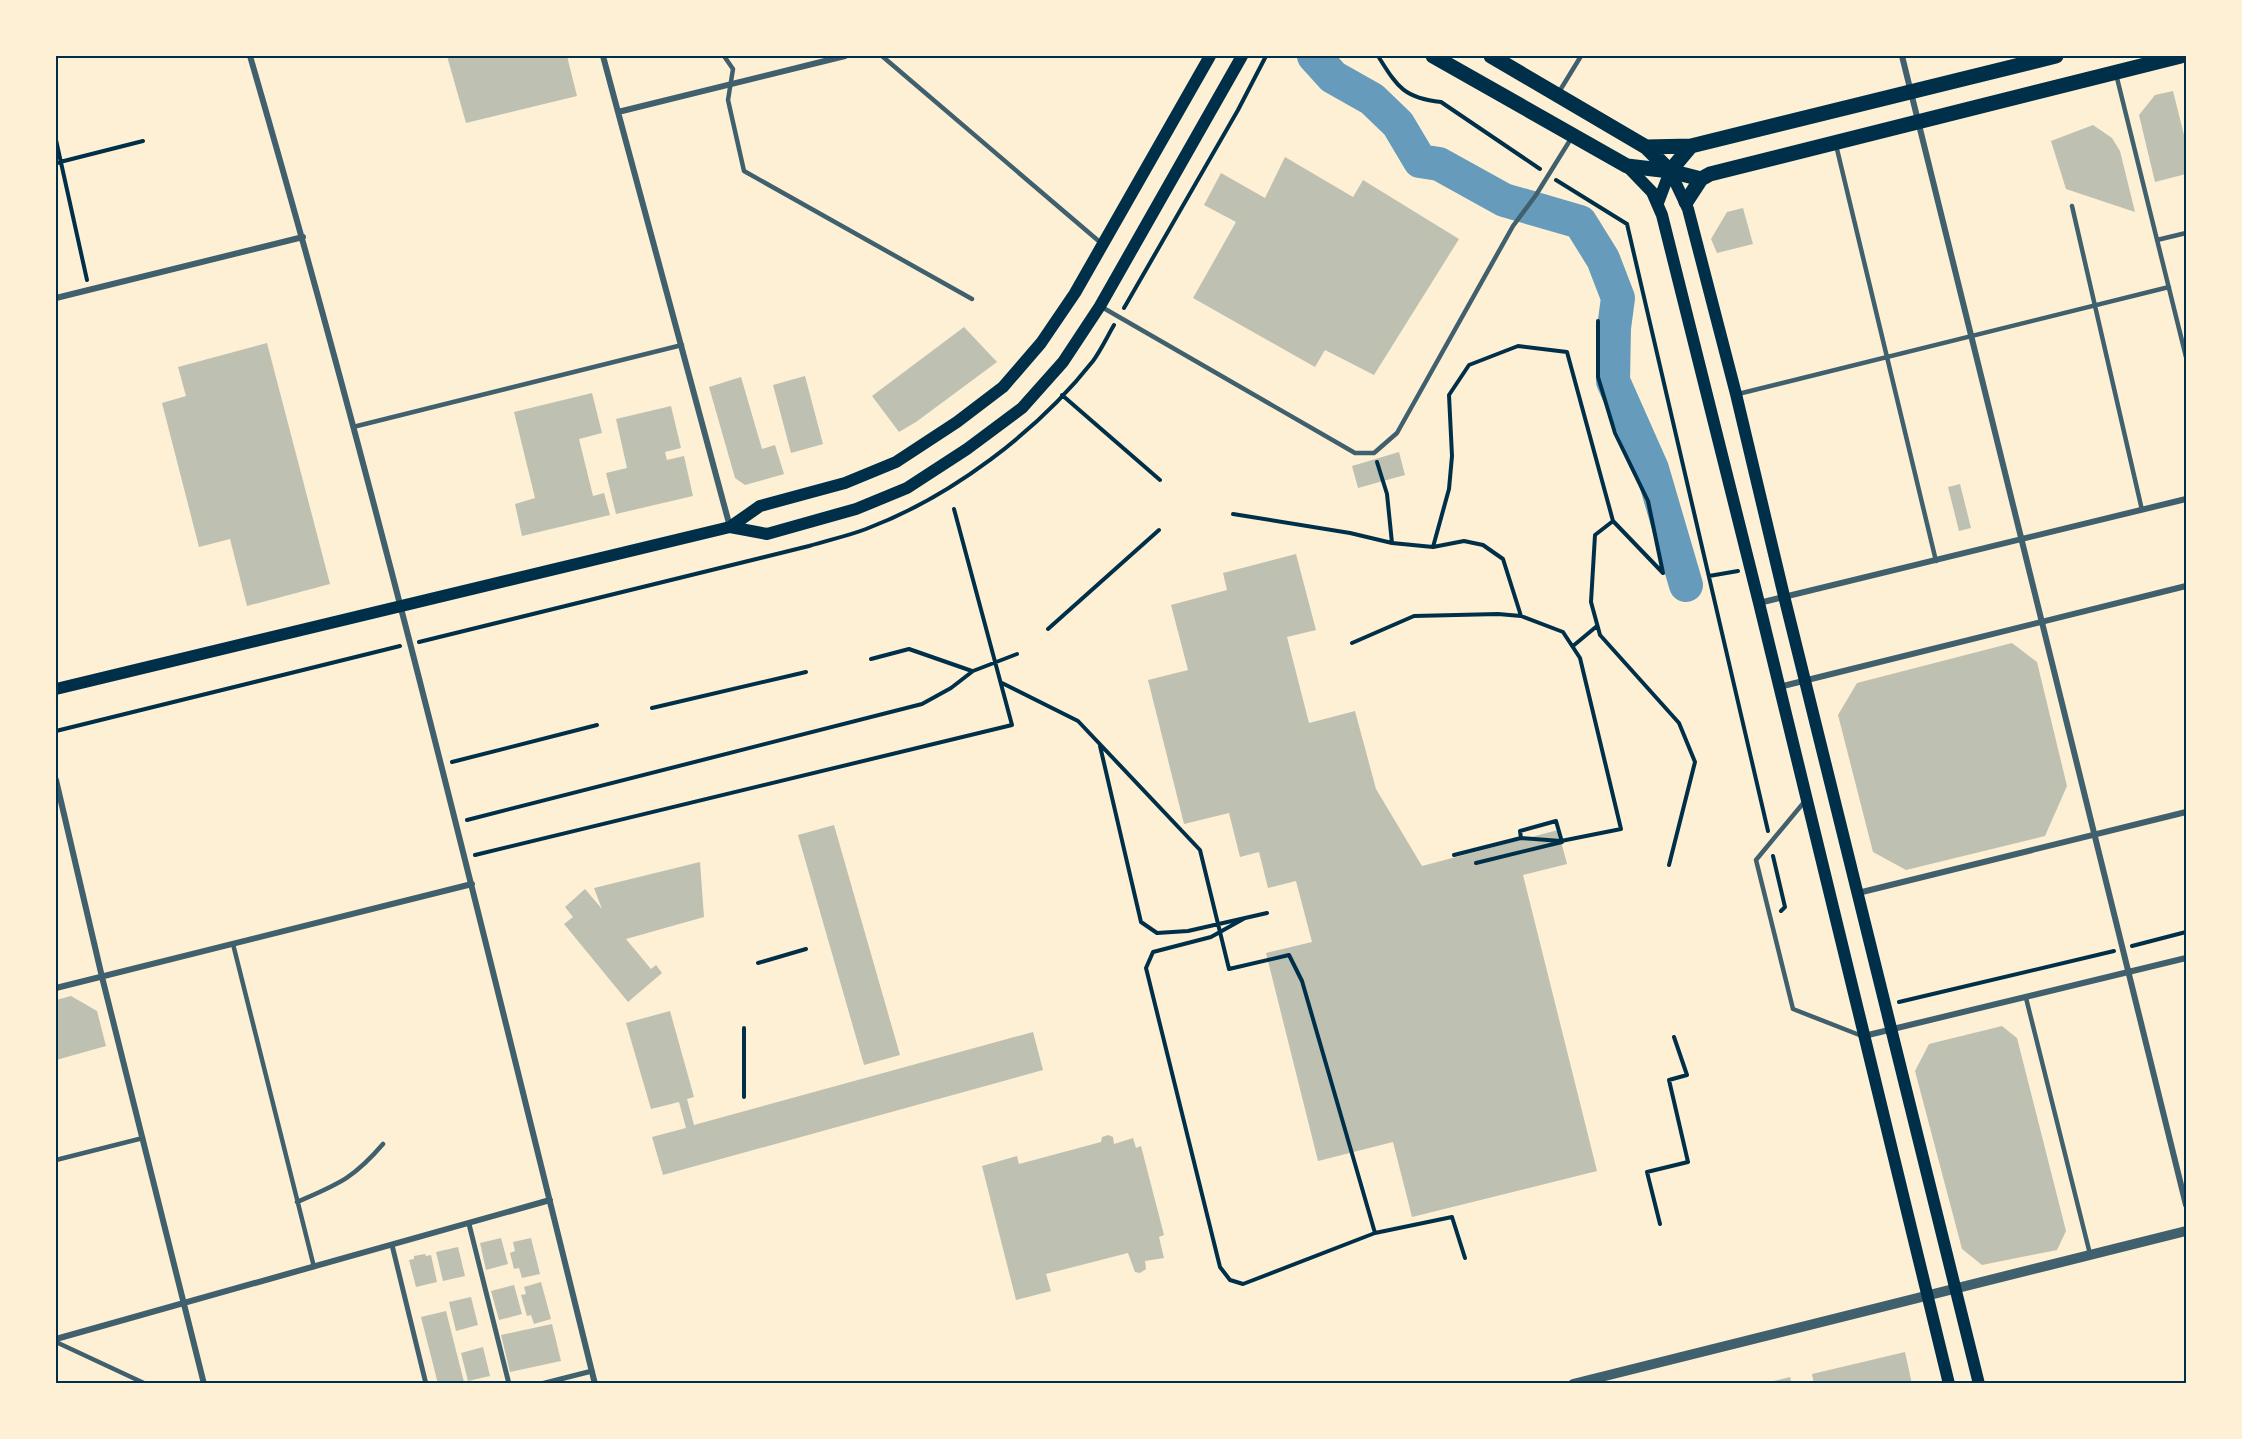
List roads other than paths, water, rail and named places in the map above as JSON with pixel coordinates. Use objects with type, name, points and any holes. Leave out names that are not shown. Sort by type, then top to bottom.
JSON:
[{"type":"main road","points":[[56,689],[730,527],[760,506],[845,483],[896,462],[957,422],[1003,387],[1041,343],[1075,293],[1210,56]]},
{"type":"main road","points":[[730,527],[767,534],[856,509],[907,488],[968,449],[1022,408],[1063,362],[1100,306],[1242,56]]},
{"type":"main road","points":[[1433,56],[1627,166],[1652,192],[1658,203],[1760,603],[1948,1383]]},
{"type":"main road","points":[[1491,56],[1646,147],[1670,171],[1686,202],[1736,394],[1979,1383]]},
{"type":"main road","points":[[1646,147],[1691,146],[2056,56]]},
{"type":"main road","points":[[1686,202],[1701,179],[1710,174],[2181,56]]},
{"type":"main road","points":[[1658,203],[1670,171],[1691,146]]},
{"type":"main road","points":[[1627,166],[1670,171],[1701,179]]},
{"type":"street","points":[[250,56],[303,237],[400,606],[472,884],[595,1383]]},
{"type":"street","points":[[603,56],[730,527]]},
{"type":"street","points":[[618,112],[845,56]]},
{"type":"street","points":[[1902,56],[2187,1205]]},
{"type":"street","points":[[56,298],[303,237]]},
{"type":"street","points":[[1760,603],[2187,499]]},
{"type":"street","points":[[1779,687],[2187,586]]},
{"type":"street","points":[[56,780],[102,977],[204,1383]]},
{"type":"street","points":[[1857,893],[2187,812]]},
{"type":"street","points":[[56,988],[472,884]]},
{"type":"street","points":[[1864,1036],[2187,958]]},
{"type":"street","points":[[56,1340],[550,1200]]},
{"type":"street","points":[[469,1224],[509,1383]]},
{"type":"street","points":[[1573,1383],[1593,1381],[2187,1231]]},
{"type":"street","points":[[392,1245],[426,1383]]},
{"type":"street","points":[[541,1383],[592,1371]]},
{"type":"lane","points":[[724,56],[733,69],[728,100],[744,171],[972,299]]},
{"type":"lane","points":[[882,56],[1103,244]]},
{"type":"lane","points":[[1558,94],[1581,56]]},
{"type":"lane","points":[[2116,72],[2187,357]]},
{"type":"lane","points":[[1100,306],[1355,453],[1374,453],[1397,433],[1513,226],[1536,195],[1572,135]]},
{"type":"lane","points":[[1835,142],[1936,561]]},
{"type":"lane","points":[[2072,206],[2142,510]]},
{"type":"lane","points":[[2157,240],[2187,232]]},
{"type":"lane","points":[[1736,394],[2169,287]]},
{"type":"lane","points":[[353,427],[682,345]]},
{"type":"lane","points":[[1806,799],[1756,860],[1793,1009],[1864,1036]]},
{"type":"lane","points":[[233,944],[314,1267]]},
{"type":"lane","points":[[2026,998],[2090,1254]]},
{"type":"lane","points":[[56,1160],[143,1138]]},
{"type":"lane","points":[[297,1202],[340,1184],[354,1174],[383,1144]]},
{"type":"lane","points":[[56,1340],[146,1383]]},
{"type":"waterway","points":[[1314,56],[1333,77],[1372,99],[1398,124],[1420,161],[1439,164],[1504,200],[1580,222],[1603,259],[1618,298],[1614,328],[1613,381],[1652,469],[1686,585]]}]
